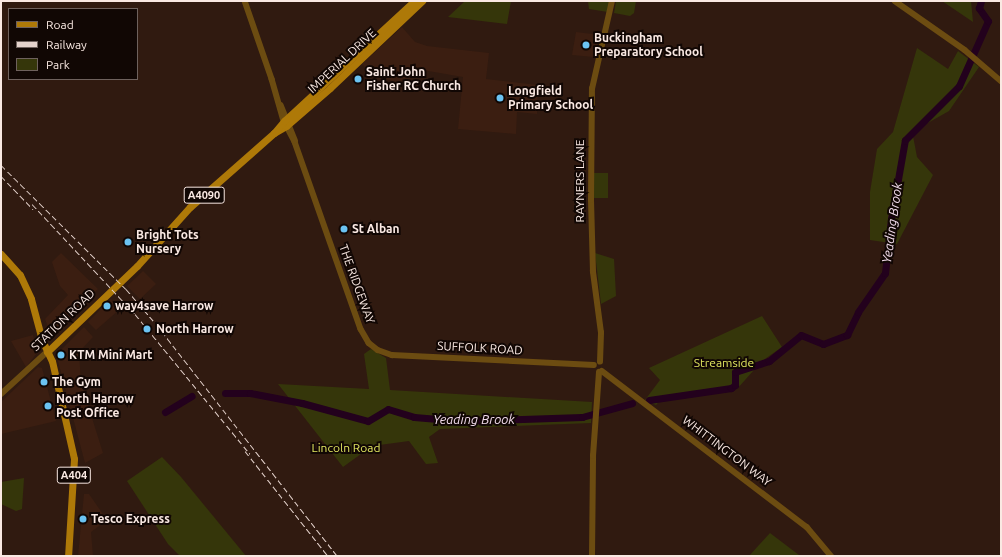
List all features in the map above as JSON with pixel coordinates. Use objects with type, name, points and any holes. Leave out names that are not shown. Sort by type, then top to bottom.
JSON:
[{"type":"main road","name":"IMPERIAL DRIVE","points":[[287,122],[414,1]]},
{"type":"main road","name":"IMPERIAL DRIVE","points":[[140,262],[190,208],[422,1]]},
{"type":"main road","name":"A404","points":[[1,254],[27,288],[48,355],[52,361],[58,395],[74,459],[68,556]]},
{"type":"main road","name":"STATION ROAD","points":[[48,355],[140,262]]},
{"type":"street","name":"THE RIDGEWAY","points":[[245,1],[361,329],[369,343]]},
{"type":"street","name":"RAYNERS LANE","points":[[592,556],[595,414],[600,371],[604,366],[600,362],[601,333],[593,272],[590,200],[592,89],[612,1]]},
{"type":"street","points":[[895,1],[972,55],[1001,81]]},
{"type":"street","name":"SUFFOLK ROAD","points":[[369,343],[378,350],[392,355],[594,365]]},
{"type":"street","name":"STATION ROAD","points":[[1,394],[48,355]]},
{"type":"street","points":[[600,362],[594,365],[600,371]]},
{"type":"street","name":"WHITTINGTON WAY","points":[[600,371],[785,510],[818,539],[831,556]]},
{"type":"street","points":[[598,382],[608,377]]},
{"type":"shaded area","name":"Longfield Primary School","points":[[402,27],[415,42],[427,46],[489,53],[486,79],[538,85],[537,114],[517,112],[516,134],[458,129],[463,77],[411,68],[410,84],[376,78],[362,64]]},
{"type":"shaded area","name":"Buckingham Preparatory School","points":[[576,32],[600,35],[594,57],[572,55]]},
{"type":"shaded area","points":[[61,253],[98,289],[51,335],[45,319],[68,295],[60,286],[52,262]]},
{"type":"shaded area","points":[[143,271],[156,284],[140,299],[127,286]]},
{"type":"shaded area","points":[[111,299],[120,309],[96,330],[88,322]]},
{"type":"shaded area","points":[[84,327],[93,337],[79,352],[81,383],[103,453],[85,463],[58,361],[62,349]]},
{"type":"shaded area","points":[[33,335],[37,353],[26,367],[11,341]]},
{"type":"shaded area","points":[[38,367],[42,368],[56,421],[1,434],[1,402]]},
{"type":"shaded area","points":[[84,494],[89,494],[107,520],[91,532],[93,556],[78,556]]},
{"type":"green space","points":[[465,1],[511,1],[507,24],[448,17]]},
{"type":"green space","points":[[588,1],[610,1],[608,12],[589,9]]},
{"type":"green space","points":[[616,1],[636,1],[634,13],[630,16],[614,13]]},
{"type":"green space","points":[[942,1],[971,1],[973,22]]},
{"type":"green space","points":[[917,48],[948,69],[958,51],[979,67],[949,111],[926,124],[913,136],[917,157],[933,175],[897,244],[870,240],[870,192],[877,149],[893,132]]},
{"type":"green space","points":[[593,173],[608,173],[608,198],[593,198]]},
{"type":"green space","points":[[595,253],[614,259],[616,296],[601,304]]},
{"type":"green space","name":"Streamside","points":[[762,316],[782,347],[762,361],[737,389],[664,396],[656,405],[645,400],[660,380],[649,368]]},
{"type":"green space","name":"Lincoln Road","points":[[371,349],[386,358],[390,390],[592,402],[591,423],[440,429],[429,437],[438,463],[426,464],[409,441],[372,446],[343,467],[278,384],[369,389],[364,354]]},
{"type":"green space","points":[[162,457],[181,477],[246,556],[180,556],[168,544],[127,481]]},
{"type":"green space","points":[[24,478],[22,509],[16,511],[1,504],[1,482]]},
{"type":"green space","points":[[770,533],[799,555],[800,556],[749,556]]},
{"type":"waterway","name":"Yeading Brook","points":[[649,400],[731,388],[735,385],[735,372],[769,361],[801,335],[823,344],[847,335],[858,312],[885,273],[891,219],[905,140],[959,86],[988,21],[979,8],[981,1]]},
{"type":"waterway","name":"Yeading Brook","points":[[225,393],[250,393],[302,403],[368,421],[388,409],[414,417],[462,421],[582,417],[632,403]]},
{"type":"waterway","name":"Yeading Brook","points":[[165,412],[192,396]]},
{"type":"railway","points":[[1,165],[126,289],[156,324],[337,556]]},
{"type":"railway","points":[[1,176],[33,209]]},
{"type":"railway","points":[[32,204],[135,314],[250,454]]},
{"type":"railway","points":[[245,451],[328,556]]},
{"type":"place","name":"Buckingham Preparatory School","points":[[586,45]]},
{"type":"place","name":"Saint John Fisher RC Church","points":[[358,79]]},
{"type":"place","name":"Longfield Primary School","points":[[500,98]]},
{"type":"place","name":"St Alban","points":[[344,229]]},
{"type":"place","name":"Bright Tots Nursery","points":[[128,242]]},
{"type":"place","name":"way4save Harrow","points":[[107,306]]},
{"type":"place","name":"North Harrow","points":[[147,329]]},
{"type":"place","name":"KTM Mini Mart","points":[[61,355]]},
{"type":"place","name":"The Gym","points":[[44,382]]},
{"type":"place","name":"North Harrow Post Office","points":[[48,406]]},
{"type":"place","name":"Tesco Express","points":[[83,519]]}]
